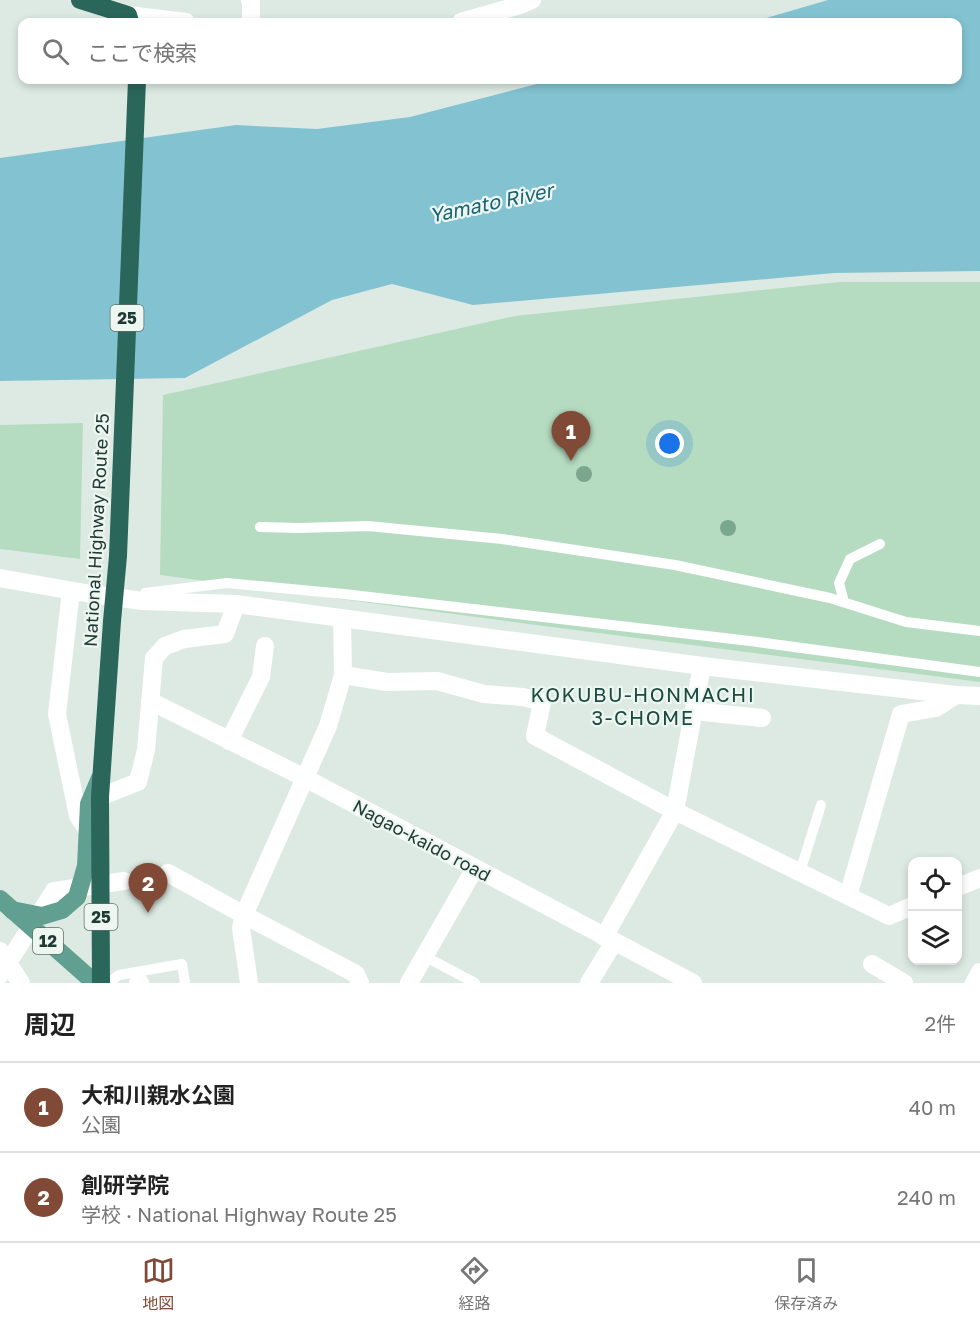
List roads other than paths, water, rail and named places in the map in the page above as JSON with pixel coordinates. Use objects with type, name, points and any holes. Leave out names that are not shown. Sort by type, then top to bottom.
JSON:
[{"type":"highway","points":[[80,0],[126,18]]},
{"type":"highway","name":"National Highway Route 25","points":[[101,983],[100,797],[118,556],[137,84]]},
{"type":"main road","points":[[6,904],[42,916],[62,910],[77,897],[86,866],[89,804],[101,775]]},
{"type":"main road","name":"12","points":[[6,904],[95,983]]},
{"type":"street","points":[[250,0],[251,18]]},
{"type":"street","points":[[475,18],[532,0]]},
{"type":"street","points":[[0,578],[143,601],[236,604],[702,666],[980,696]]},
{"type":"street","points":[[71,591],[57,714],[78,816],[101,851]]},
{"type":"street","points":[[100,797],[138,782],[146,750],[154,658],[165,646],[184,639],[225,634],[236,604]]},
{"type":"street","points":[[249,983],[242,928],[244,915],[328,726],[343,675],[342,618]]},
{"type":"street","points":[[229,741],[261,677],[265,646]]},
{"type":"street","points":[[589,983],[675,811],[702,666]]},
{"type":"street","points":[[343,675],[387,682],[437,681],[484,694],[523,697],[542,702],[535,736],[675,811],[889,916],[908,908]]},
{"type":"street","points":[[848,896],[901,714],[936,708],[956,695]]},
{"type":"street","name":"Nagao-kaido road","points":[[150,701],[305,778],[693,983]]},
{"type":"street","points":[[694,711],[762,718]]},
{"type":"street","points":[[409,983],[475,868]]},
{"type":"street","points":[[168,873],[356,974],[360,983]]},
{"type":"street","points":[[962,885],[980,878]]},
{"type":"street","points":[[0,975],[54,891],[124,881]]},
{"type":"street","points":[[0,951],[21,983]]},
{"type":"street","points":[[872,964],[904,983]]},
{"type":"street","points":[[974,983],[980,972]]},
{"type":"lane","points":[[260,527],[368,526],[502,539],[675,565],[830,598],[906,622],[980,631]]},
{"type":"lane","points":[[844,602],[839,583],[850,559],[880,543]]},
{"type":"lane","points":[[145,593],[227,583],[333,593],[750,640],[980,672]]},
{"type":"lane","points":[[800,872],[821,805]]},
{"type":"lane","points":[[424,956],[475,983]]},
{"type":"lane","points":[[108,983],[119,975],[182,964],[185,983]]},
{"type":"water","name":"Yamato River","points":[[828,0],[980,0],[980,271],[834,273],[473,305],[392,284],[332,300],[185,378],[0,381],[0,158],[236,125],[317,129],[410,117],[537,84],[962,84],[962,18],[767,18]]},
{"type":"place","name":"大和川親水公園","points":[[571,461]]},
{"type":"place","name":"創研学院","points":[[148,913]]},
{"type":"district","name":"KOKUBU-HONMACHI 3-CHOME","points":[[643,706]]}]
